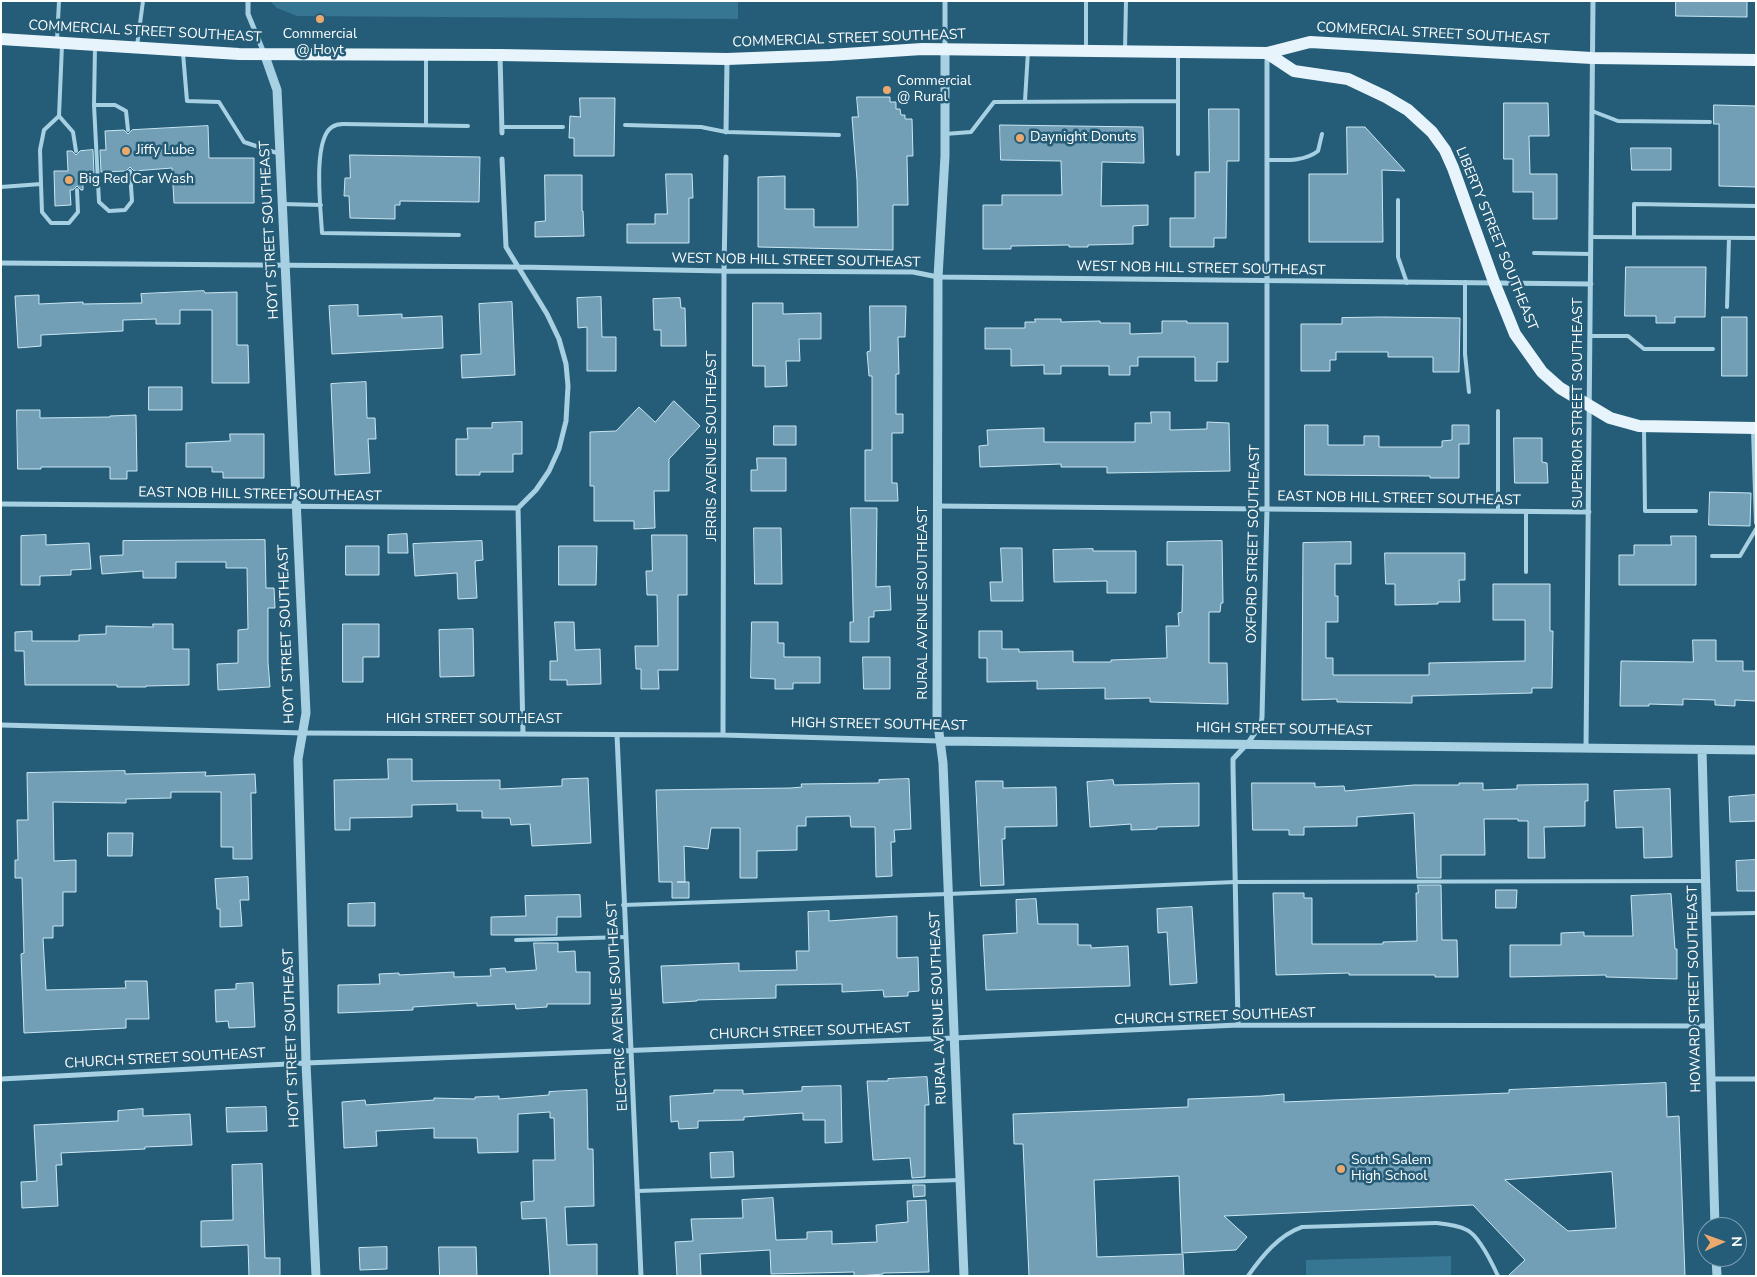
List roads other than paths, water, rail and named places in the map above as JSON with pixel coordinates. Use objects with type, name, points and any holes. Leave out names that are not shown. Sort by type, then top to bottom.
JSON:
[{"type":"main road","name":"COMMERCIAL STREET SOUTHEAST","points":[[1,39],[239,54],[426,54],[727,59],[922,49],[1267,54],[1310,42],[1592,58],[1756,60]]},
{"type":"main road","name":"LIBERTY STREET SOUTHEAST","points":[[1267,54],[1294,71],[1348,79],[1408,110],[1432,132],[1445,150],[1453,168],[1515,334],[1542,372],[1560,388],[1610,418],[1644,426],[1754,428]]},
{"type":"street","points":[[248,1],[248,14],[264,53]]},
{"type":"street","points":[[945,1],[945,49]]},
{"type":"street","name":"SUPERIOR STREET SOUTHEAST","points":[[1586,748],[1593,1]]},
{"type":"street","name":"RURAL AVENUE SOUTHEAST","points":[[945,49],[945,134],[938,277],[937,717],[943,763],[964,1276]]},
{"type":"street","name":"HOYT STREET SOUTHEAST","points":[[264,53],[277,90],[306,713],[298,760],[306,1064],[316,1276]]},
{"type":"street","name":"OXFORD STREET SOUTHEAST","points":[[1238,1025],[1233,759],[1248,743],[1261,724],[1262,717],[1267,509],[1267,54]]},
{"type":"street","points":[[500,55],[502,130]]},
{"type":"street","points":[[726,132],[727,59]]},
{"type":"street","name":"JERRIS AVENUE SOUTHEAST","points":[[723,735],[726,157]]},
{"type":"street","points":[[502,159],[506,247],[547,314],[559,339],[566,364],[568,404],[559,449],[549,471],[536,490],[518,508],[523,733]]},
{"type":"street","name":"WEST NOB HILL STREET SOUTHEAST","points":[[1,263],[913,272],[938,277],[1591,284]]},
{"type":"street","name":"EAST NOB HILL STREET SOUTHEAST","points":[[1,504],[518,508]]},
{"type":"street","name":"EAST NOB HILL STREET SOUTHEAST","points":[[938,506],[1589,512]]},
{"type":"street","name":"HIGH STREET SOUTHEAST","points":[[1,725],[303,733],[723,735],[940,740],[1756,750]]},
{"type":"street","name":"ELECTRIC AVENUE SOUTHEAST","points":[[616,735],[641,1276]]},
{"type":"street","name":"HOWARD STREET SOUTHEAST","points":[[1702,750],[1715,1217]]},
{"type":"street","name":"CHURCH STREET SOUTHEAST","points":[[1,1079],[306,1064],[1238,1025],[1710,1026]]},
{"type":"street","points":[[1710,1079],[1756,1079]]},
{"type":"lane","points":[[59,1],[59,116],[73,132],[76,151]]},
{"type":"lane","points":[[137,47],[143,1]]},
{"type":"lane","points":[[1086,1],[1086,51]]},
{"type":"lane","points":[[1125,52],[1126,1]]},
{"type":"lane","points":[[95,45],[94,105],[99,202],[109,210],[125,210],[132,201],[130,171]]},
{"type":"lane","points":[[183,50],[187,101],[219,102],[244,142],[280,154]]},
{"type":"lane","points":[[1025,102],[1028,50]]},
{"type":"lane","points":[[1178,52],[1178,154]]},
{"type":"lane","points":[[426,54],[426,125]]},
{"type":"lane","points":[[945,134],[971,132],[994,102],[1178,101]]},
{"type":"lane","points":[[94,105],[115,105],[126,112],[128,130]]},
{"type":"lane","points":[[1592,111],[1618,121],[1710,122]]},
{"type":"lane","points":[[59,116],[44,130],[40,150],[42,212],[51,223],[69,223],[78,212],[77,190]]},
{"type":"lane","points":[[459,235],[322,233],[319,160],[325,135],[332,126],[344,124],[468,126]]},
{"type":"lane","points":[[625,125],[701,128],[726,132],[839,135]]},
{"type":"lane","points":[[502,130],[563,127]]},
{"type":"lane","points":[[1267,160],[1297,159],[1312,156],[1318,151],[1322,134]]},
{"type":"lane","points":[[1,187],[41,184]]},
{"type":"lane","points":[[1398,200],[1398,257],[1408,283]]},
{"type":"lane","points":[[282,204],[321,204]]},
{"type":"lane","points":[[1634,237],[1634,204],[1756,206]]},
{"type":"lane","points":[[1591,237],[1756,238]]},
{"type":"lane","points":[[1727,307],[1729,238]]},
{"type":"lane","points":[[1534,252],[1591,254]]},
{"type":"lane","points":[[1465,282],[1465,354],[1469,392]]},
{"type":"lane","points":[[1590,336],[1628,336],[1644,350],[1713,349]]},
{"type":"lane","points":[[1498,411],[1498,511]]},
{"type":"lane","points":[[1644,426],[1644,511],[1696,511]]},
{"type":"lane","points":[[1754,428],[1756,523]]},
{"type":"lane","points":[[1526,511],[1526,572]]},
{"type":"lane","points":[[1712,556],[1740,556],[1756,529]]},
{"type":"lane","points":[[623,906],[1235,882],[1706,881]]},
{"type":"lane","points":[[1706,914],[1756,913]]},
{"type":"lane","points":[[516,940],[626,937]]},
{"type":"lane","points":[[638,1191],[960,1180]]},
{"type":"lane","points":[[1248,1276],[1282,1238],[1289,1232],[1302,1228],[1436,1223],[1469,1230],[1480,1244],[1498,1276]]},
{"type":"place","name":"Commercial @ Hoyt","points":[[320,19]]},
{"type":"place","name":"Commercial @ Rural","points":[[887,90]]},
{"type":"place","name":"Daynight Donuts","points":[[1020,138]]},
{"type":"place","name":"Jiffy Lube","points":[[126,151]]},
{"type":"place","name":"Big Red Car Wash","points":[[69,180]]},
{"type":"place","name":"South Salem High School","points":[[1341,1169]]}]
